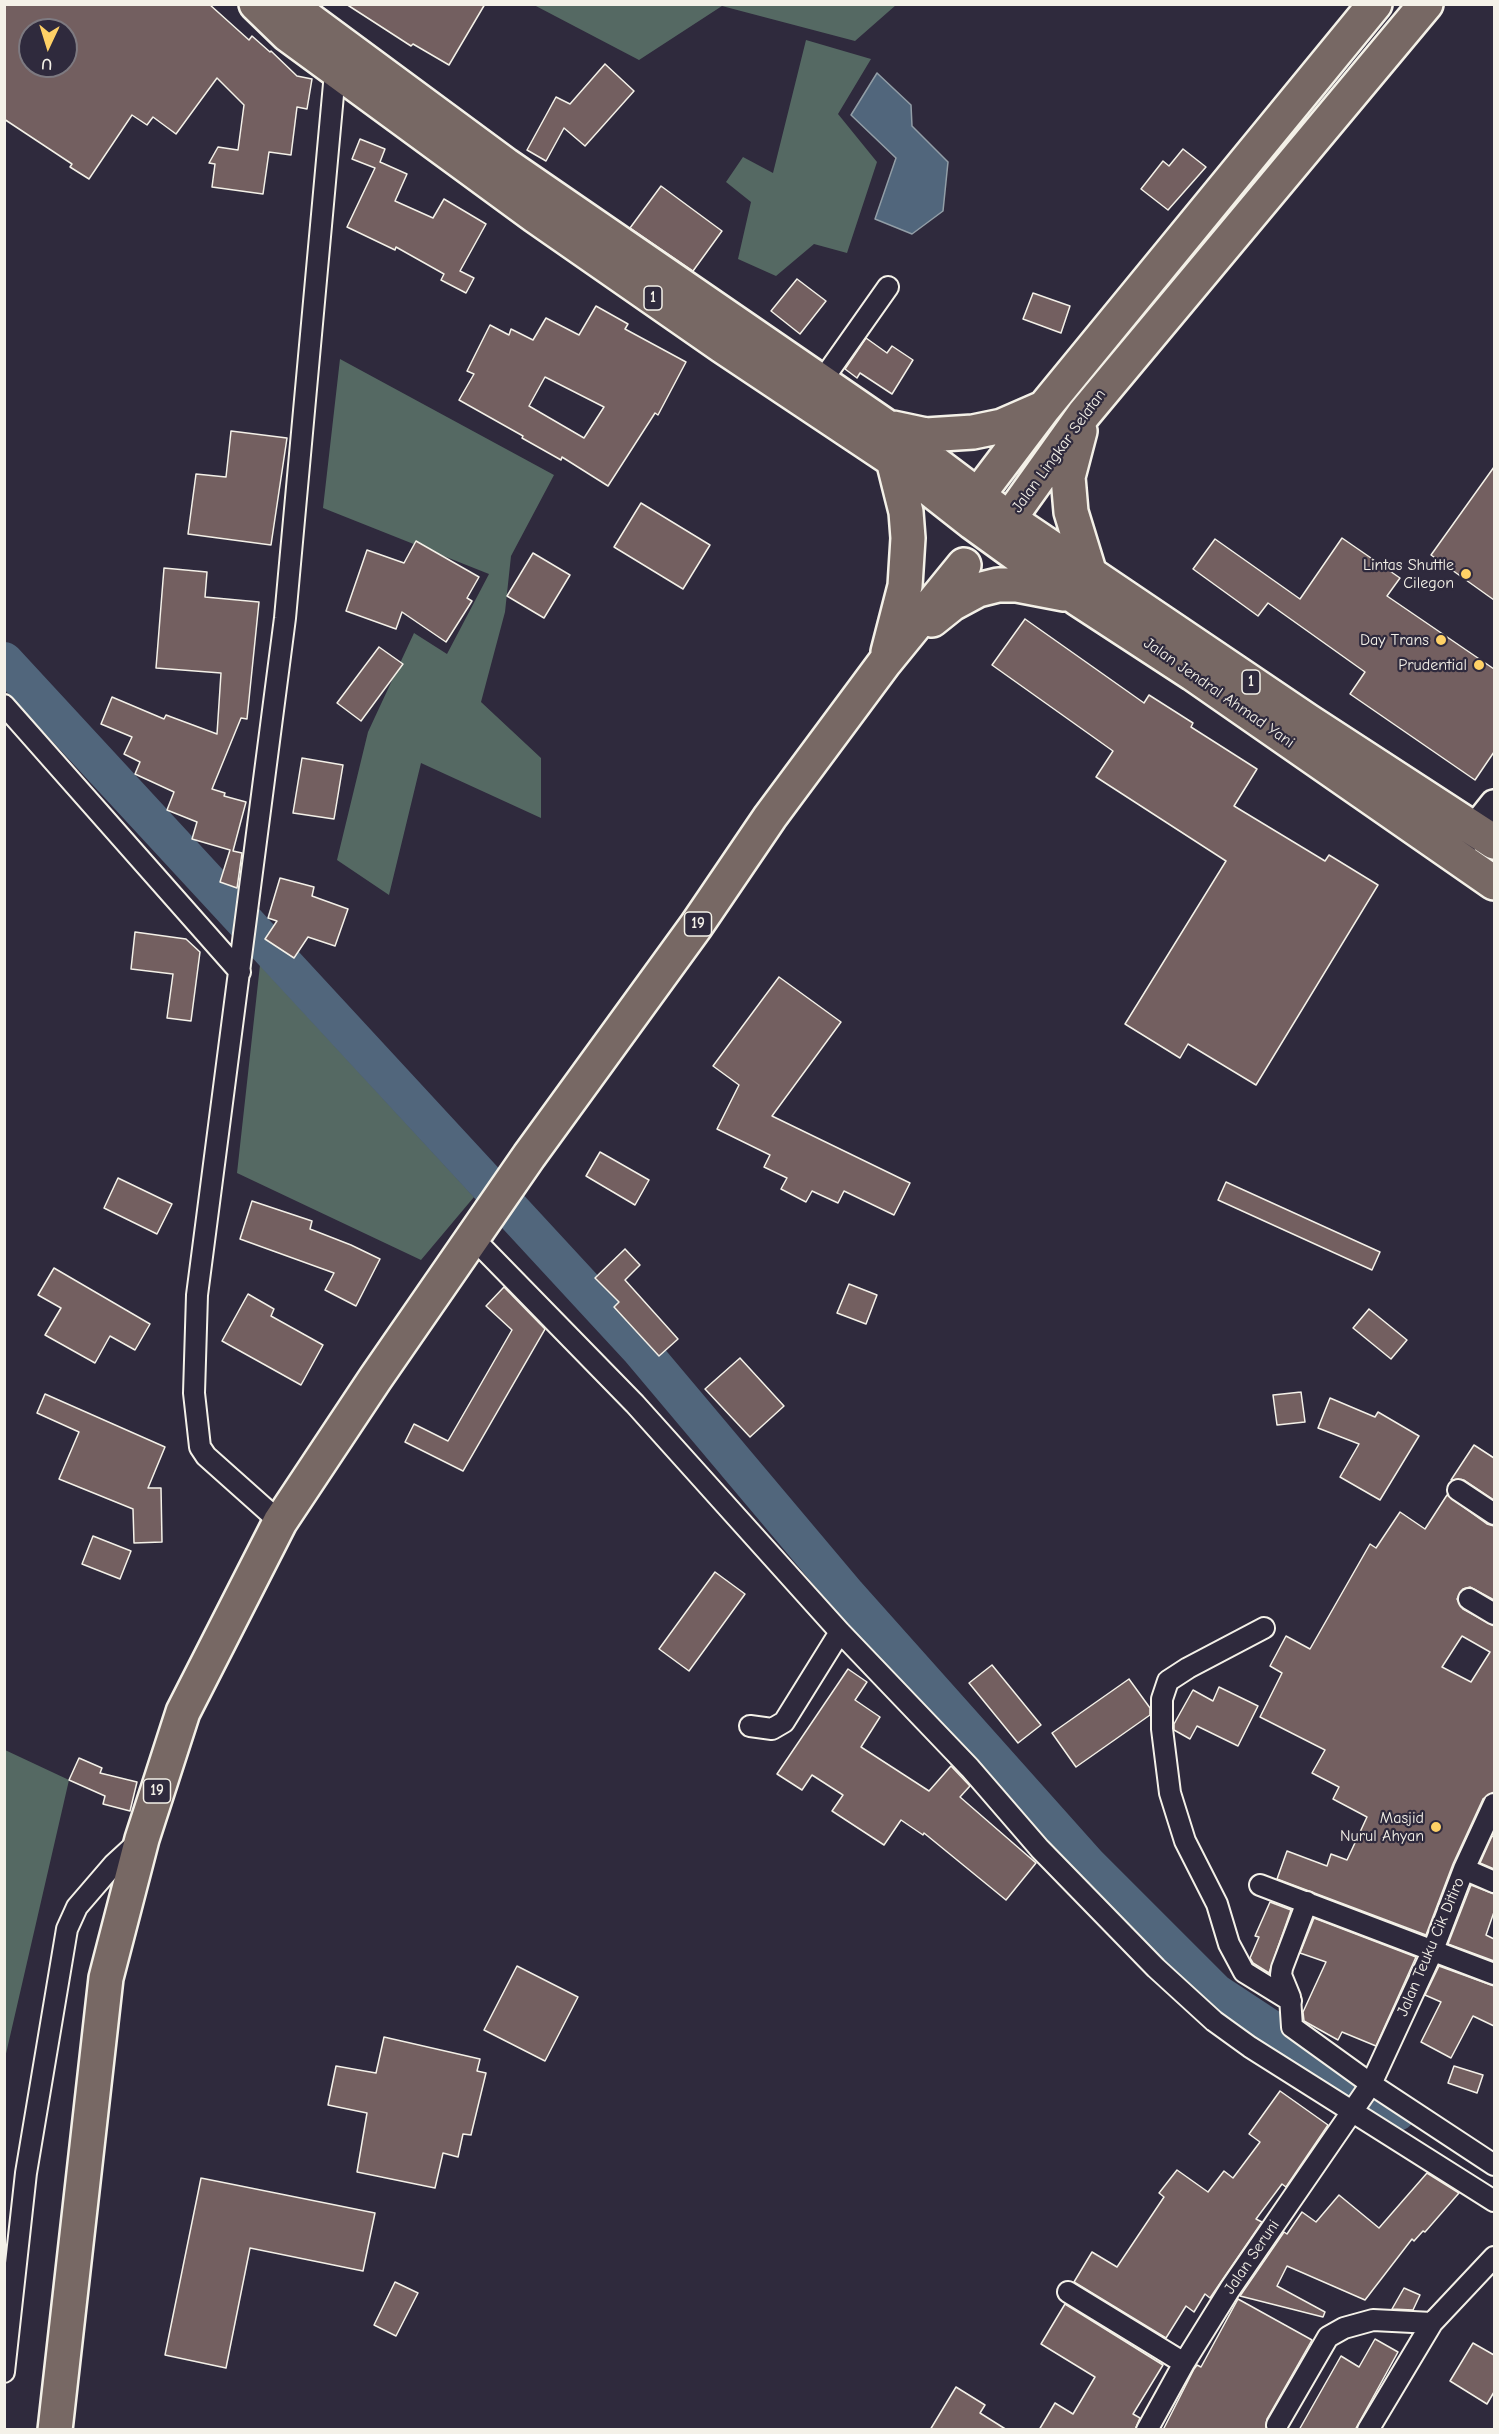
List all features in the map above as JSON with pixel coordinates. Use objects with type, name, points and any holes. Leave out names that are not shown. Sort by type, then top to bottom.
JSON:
[{"type":"highway","name":"1","points":[[256,4],[298,15],[337,56],[536,216],[712,339],[893,460],[975,509]]},
{"type":"highway","points":[[964,564],[962,549],[975,509],[1043,409],[1375,4]]},
{"type":"highway","name":"Jalan Lingkar Selatan","points":[[964,564],[973,566],[1009,534],[1084,414],[1425,4]]},
{"type":"highway","name":"1","points":[[337,56],[506,165],[887,427],[975,509]]},
{"type":"highway","name":"1","points":[[887,427],[926,435],[973,432],[1002,426],[1043,409]]},
{"type":"highway","points":[[1084,414],[1068,477],[1071,512],[1084,586]]},
{"type":"highway","name":"19","points":[[888,658],[904,586],[908,538],[906,512],[893,460]]},
{"type":"highway","name":"Jalan Jendral Ahmad Yani","points":[[975,509],[1144,626],[1454,855],[1491,875]]},
{"type":"highway","name":"19","points":[[55,2430],[106,1978],[142,1839],[183,1712],[280,1522],[550,1126],[683,945],[770,817],[888,658],[964,564]]},
{"type":"highway","name":"19","points":[[888,658],[952,604],[978,590],[1017,585],[1054,591],[1084,586]]},
{"type":"highway","name":"Jalan Jendral Ahmad Yani","points":[[1144,626],[1488,825]]},
{"type":"street","points":[[280,1522],[206,1456],[200,1447],[194,1393],[197,1295],[291,567],[337,56]]},
{"type":"street","points":[[820,382],[888,287]]},
{"type":"street","points":[[4,705],[241,967]]},
{"type":"street","points":[[1454,855],[1488,825]]},
{"type":"street","points":[[476,1234],[635,1404],[840,1632],[970,1768],[1096,1909],[1214,2021],[1250,2047],[1362,2098],[1494,2165]]},
{"type":"street","points":[[1458,1490],[1494,1514]]},
{"type":"street","points":[[1469,1599],[1494,1614]]},
{"type":"street","points":[[1264,1628],[1188,1668],[1168,1682],[1162,1699],[1162,1729],[1170,1793],[1185,1841],[1217,1904],[1228,1944],[1244,1972],[1291,2001]]},
{"type":"street","points":[[750,1726],[772,1729],[784,1722],[840,1632]]},
{"type":"street","name":"Jalan Teuku Cik Ditiro","points":[[1362,2098],[1433,1950],[1464,1869],[1494,1803]]},
{"type":"street","points":[[4,2372],[26,2173],[67,1929],[77,1907],[114,1864],[142,1839]]},
{"type":"street","points":[[1464,1869],[1494,1882]]},
{"type":"street","points":[[1260,1885],[1494,1974]]},
{"type":"street","points":[[1307,1902],[1281,1975],[1291,2001],[1292,2026],[1295,2031],[1362,2098],[1494,2201]]},
{"type":"street","name":"Jalan Seruni","points":[[1147,2430],[1184,2363],[1265,2237],[1362,2098]]},
{"type":"street","points":[[1368,2430],[1432,2323],[1494,2257]]},
{"type":"street","points":[[1068,2292],[1184,2363]]},
{"type":"street","points":[[1277,2425],[1328,2337],[1344,2328],[1372,2320],[1432,2323]]},
{"type":"green space","points":[[534,5],[896,5],[855,41],[722,6],[639,60]]},
{"type":"green space","points":[[806,40],[871,59],[838,114],[877,162],[847,253],[814,244],[776,276],[738,259],[751,202],[726,182],[743,157],[773,173]]},
{"type":"green space","points":[[340,359],[554,475],[511,556],[505,612],[481,702],[541,758],[541,818],[421,763],[389,895],[337,860],[368,732],[414,633],[447,654],[489,574],[323,508]]},
{"type":"green space","points":[[260,965],[474,1197],[421,1260],[237,1173]]},
{"type":"green space","points":[[5,1750],[69,1780],[5,2058]]},
{"type":"water","points":[[877,73],[911,105],[912,126],[948,162],[943,211],[912,234],[875,219],[896,158],[851,115]]},
{"type":"building","points":[[4,4],[209,4],[249,40],[252,36],[271,51],[297,76],[312,79],[307,109],[297,107],[291,155],[269,152],[263,194],[212,187],[215,164],[209,163],[218,147],[238,150],[244,105],[217,78],[176,134],[153,117],[147,125],[132,115],[89,179],[70,167],[72,164],[4,119]]},
{"type":"building","points":[[346,4],[485,4],[449,65],[413,44],[411,46]]},
{"type":"building","points":[[605,64],[634,91],[585,146],[564,128],[546,161],[527,150],[556,97],[570,104]]},
{"type":"building","points":[[360,139],[385,149],[380,162],[407,174],[395,201],[433,218],[444,199],[486,224],[460,271],[474,278],[466,293],[441,280],[444,274],[396,247],[395,250],[347,227],[375,168],[352,159]]},
{"type":"building","points":[[1183,149],[1206,167],[1168,210],[1141,189],[1163,161],[1169,166]]},
{"type":"building","points":[[661,186],[722,231],[693,271],[630,228]]},
{"type":"building","points":[[797,279],[826,301],[800,334],[771,311]]},
{"type":"building","points":[[1033,293],[1070,306],[1061,333],[1023,319]]},
{"type":"building","points":[[596,306],[628,324],[625,329],[686,362],[658,415],[655,413],[608,486],[562,457],[561,460],[459,400],[474,374],[467,371],[490,325],[509,335],[511,329],[533,340],[546,318],[579,335]],"holes":[[[545,377],[604,407],[584,438],[529,406]]]},
{"type":"building","points":[[866,338],[887,353],[892,346],[913,360],[892,394],[860,373],[857,378],[845,369]]},
{"type":"building","points":[[231,431],[287,438],[271,545],[188,534],[196,474],[226,477]]},
{"type":"building","points":[[1494,467],[1494,600],[1431,555]]},
{"type":"building","points":[[641,503],[710,545],[683,589],[614,547]]},
{"type":"building","points":[[1342,538],[1400,578],[1387,596],[1494,669],[1494,752],[1475,780],[1350,694],[1365,672],[1268,603],[1258,616],[1193,569],[1215,539],[1300,599]]},
{"type":"building","points":[[416,541],[479,577],[467,598],[472,601],[446,642],[402,612],[396,629],[346,611],[367,550],[404,563]]},
{"type":"building","points":[[533,553],[570,575],[544,618],[507,596]]},
{"type":"building","points":[[164,568],[207,572],[205,597],[259,602],[247,719],[241,718],[212,789],[225,793],[224,796],[246,802],[233,851],[242,853],[237,888],[220,882],[230,850],[192,839],[197,822],[167,810],[174,792],[135,774],[140,762],[124,754],[132,737],[101,724],[112,697],[164,719],[166,715],[217,734],[221,673],[156,668]]},
{"type":"building","points":[[1025,619],[1144,703],[1149,695],[1193,723],[1191,727],[1257,769],[1234,806],[1325,861],[1329,855],[1378,885],[1256,1085],[1188,1044],[1180,1058],[1125,1024],[1226,861],[1096,777],[1113,751],[992,665]]},
{"type":"building","points":[[379,647],[403,664],[361,721],[337,703]]},
{"type":"building","points":[[302,758],[343,765],[334,819],[293,813]]},
{"type":"building","points":[[280,878],[314,887],[312,896],[348,909],[335,946],[308,937],[294,958],[265,939],[277,921],[268,918]]},
{"type":"building","points":[[135,932],[186,939],[200,952],[191,1021],[167,1018],[173,974],[131,969]]},
{"type":"building","points":[[779,977],[841,1022],[772,1116],[910,1183],[894,1215],[844,1191],[838,1203],[812,1191],[806,1202],[781,1189],[787,1178],[764,1167],[770,1155],[717,1129],[739,1085],[713,1066]]},
{"type":"building","points":[[600,1152],[649,1180],[635,1205],[586,1176]]},
{"type":"building","points":[[118,1178],[172,1204],[157,1234],[104,1208]]},
{"type":"building","points":[[1226,1182],[1380,1252],[1372,1270],[1218,1200]]},
{"type":"building","points":[[252,1201],[312,1221],[310,1229],[380,1259],[356,1306],[325,1290],[334,1273],[240,1239]]},
{"type":"building","points":[[625,1249],[640,1265],[625,1280],[678,1339],[659,1356],[614,1307],[619,1302],[595,1278]]},
{"type":"building","points":[[54,1268],[150,1324],[135,1350],[110,1336],[95,1363],[45,1335],[61,1308],[38,1295]]},
{"type":"building","points":[[849,1284],[877,1295],[866,1324],[837,1313]]},
{"type":"building","points":[[504,1287],[545,1329],[463,1471],[405,1442],[414,1424],[448,1441],[512,1330],[486,1306]]},
{"type":"building","points":[[248,1294],[274,1309],[271,1316],[323,1345],[301,1385],[222,1341]]},
{"type":"building","points":[[1369,1309],[1407,1340],[1391,1359],[1353,1328]]},
{"type":"building","points":[[740,1358],[784,1406],[750,1437],[705,1389]]},
{"type":"building","points":[[1301,1392],[1305,1422],[1277,1425],[1273,1395]]},
{"type":"building","points":[[45,1394],[165,1447],[148,1488],[161,1488],[162,1542],[134,1543],[133,1509],[59,1479],[79,1432],[37,1413]]},
{"type":"building","points":[[1330,1398],[1375,1417],[1378,1412],[1419,1436],[1380,1500],[1340,1477],[1359,1444],[1318,1428]]},
{"type":"building","points":[[1474,1445],[1494,1458],[1494,1500],[1464,1480],[1451,1480]]},
{"type":"building","points":[[1447,1495],[1487,1524],[1494,1526],[1494,1600],[1470,1587],[1463,1589],[1457,1599],[1463,1609],[1494,1626],[1494,1792],[1483,1799],[1453,1864],[1426,1935],[1277,1879],[1287,1851],[1327,1866],[1331,1854],[1347,1860],[1367,1817],[1333,1799],[1339,1787],[1312,1773],[1325,1750],[1260,1717],[1282,1673],[1270,1666],[1286,1636],[1310,1649],[1370,1544],[1376,1548],[1400,1512],[1425,1529]],"holes":[[[1462,1636],[1490,1652],[1471,1682],[1442,1667]]]},
{"type":"building","points":[[93,1536],[131,1551],[120,1579],[82,1564]]},
{"type":"building","points":[[715,1572],[745,1594],[689,1671],[659,1649]]},
{"type":"building","points":[[992,1665],[1041,1725],[1018,1743],[969,1683]]},
{"type":"building","points":[[848,1669],[867,1682],[855,1700],[880,1717],[861,1747],[929,1791],[951,1766],[970,1786],[960,1797],[1036,1863],[1006,1900],[924,1833],[923,1835],[901,1820],[884,1845],[832,1811],[843,1795],[812,1775],[802,1790],[777,1774]]},
{"type":"building","points":[[1129,1679],[1150,1708],[1150,1715],[1076,1767],[1052,1733]]},
{"type":"building","points":[[1219,1687],[1258,1706],[1238,1746],[1197,1726],[1190,1739],[1174,1730],[1174,1724],[1193,1690],[1213,1701]]},
{"type":"building","points":[[79,1758],[102,1768],[100,1773],[137,1782],[130,1811],[103,1804],[105,1796],[69,1780]]},
{"type":"building","points":[[1492,1836],[1494,1837],[1494,1869],[1480,1863]]},
{"type":"building","points":[[1471,1885],[1494,1894],[1494,1912],[1486,1935],[1494,1939],[1494,1961],[1448,1944]]},
{"type":"building","points":[[1270,1902],[1291,1910],[1269,1973],[1253,1963],[1250,1958],[1259,1937],[1255,1936]]},
{"type":"building","points":[[1314,1918],[1416,1957],[1376,2046],[1342,2032],[1338,2040],[1304,2021],[1303,2012],[1326,1962],[1300,1953]]},
{"type":"building","points":[[517,1966],[578,1997],[545,2061],[484,2030]]},
{"type":"building","points":[[1439,1966],[1494,1986],[1494,2026],[1473,2016],[1451,2058],[1421,2042],[1441,2002],[1425,1995]]},
{"type":"building","points":[[384,2037],[480,2059],[477,2071],[486,2073],[471,2135],[463,2134],[458,2157],[443,2153],[435,2188],[357,2172],[367,2113],[328,2105],[336,2066],[376,2073]]},
{"type":"building","points":[[1454,2066],[1483,2075],[1477,2093],[1448,2083]]},
{"type":"building","points":[[1280,2091],[1328,2125],[1286,2187],[1282,2184],[1256,2219],[1262,2222],[1210,2298],[1205,2294],[1194,2312],[1186,2306],[1166,2338],[1074,2282],[1092,2252],[1117,2267],[1164,2197],[1159,2193],[1177,2170],[1208,2192],[1224,2171],[1233,2178],[1260,2142],[1249,2134]]},
{"type":"building","points":[[1427,2173],[1459,2193],[1425,2232],[1423,2231],[1414,2241],[1412,2239],[1365,2300],[1287,2266],[1277,2286],[1325,2312],[1323,2317],[1240,2296],[1284,2232],[1287,2234],[1302,2212],[1316,2222],[1339,2195],[1379,2228]]},
{"type":"building","points":[[201,2178],[375,2213],[363,2271],[250,2248],[226,2368],[165,2355]]},
{"type":"building","points":[[395,2282],[418,2293],[396,2336],[374,2325]]},
{"type":"building","points":[[1404,2288],[1420,2295],[1413,2310],[1392,2309]]},
{"type":"building","points":[[1238,2299],[1312,2340],[1267,2419],[1266,2430],[1163,2430],[1194,2369],[1197,2365],[1201,2367]]},
{"type":"building","points":[[1065,2304],[1163,2365],[1133,2414],[1140,2418],[1135,2430],[1039,2430],[1055,2403],[1073,2414],[1095,2377],[1041,2344]]},
{"type":"building","points":[[1375,2339],[1398,2352],[1355,2430],[1299,2430],[1341,2356],[1359,2367]]},
{"type":"building","points":[[1473,2343],[1494,2355],[1494,2392],[1487,2404],[1450,2381]]},
{"type":"building","points":[[956,2387],[985,2405],[980,2413],[1007,2430],[930,2430]]},
{"type":"waterway","points":[[4,661],[639,1348],[847,1595],[1087,1864],[1215,1992],[1397,2112]]},
{"type":"place","name":"Lintas Shuttle Cilegon","points":[[1466,574]]},
{"type":"place","name":"Day Trans","points":[[1441,640]]},
{"type":"place","name":"Prudential","points":[[1479,665]]},
{"type":"place","name":"Masjid Nurul Ahyan","points":[[1436,1827]]}]
